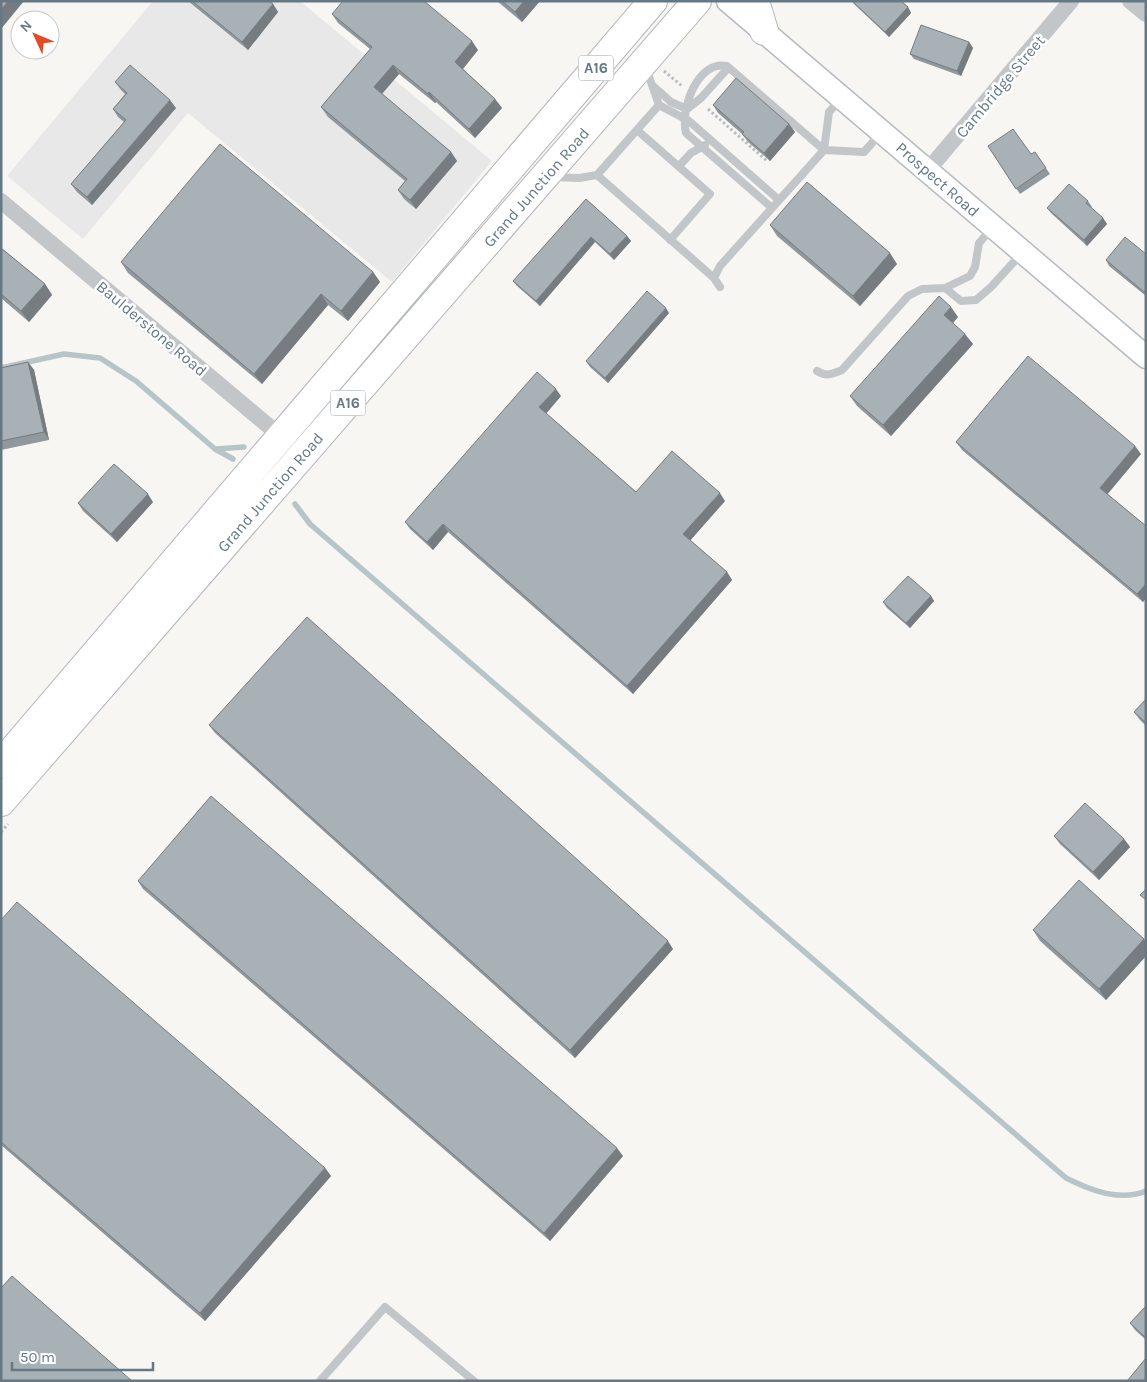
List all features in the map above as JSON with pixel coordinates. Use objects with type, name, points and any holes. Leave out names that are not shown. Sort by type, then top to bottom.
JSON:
[{"type":"highway","name":"Grand Junction Road","points":[[1,764],[653,1]]},
{"type":"highway","name":"Grand Junction Road","points":[[3,797],[545,176],[652,72],[697,1]]},
{"type":"highway","points":[[755,1],[764,31]]},
{"type":"main road","name":"Prospect Road","points":[[728,1],[1146,357]]},
{"type":"street","name":"Cambridge Street","points":[[928,170],[1070,1]]},
{"type":"street","points":[[1130,1],[1146,14]]},
{"type":"street","name":"Baulderstone Road","points":[[1,201],[303,455]]},
{"type":"lane","points":[[772,208],[686,133],[684,119],[691,89],[709,68],[720,65],[728,68],[824,150],[864,152],[883,132]]},
{"type":"lane","points":[[687,109],[701,98],[728,68]]},
{"type":"lane","points":[[652,72],[659,105],[689,121],[779,200]]},
{"type":"lane","points":[[652,72],[671,102],[687,109]]},
{"type":"lane","points":[[714,278],[720,266],[824,150],[829,112],[842,98]]},
{"type":"lane","points":[[545,176],[579,178],[597,176],[659,105]]},
{"type":"lane","points":[[637,130],[710,194],[670,240]]},
{"type":"lane","points":[[678,166],[691,153],[703,147],[710,139]]},
{"type":"lane","points":[[597,176],[714,278],[720,287]]},
{"type":"lane","points":[[817,371],[822,375],[830,376],[842,370],[908,296],[922,289],[945,288],[970,276],[975,267],[979,243],[993,226]]},
{"type":"lane","points":[[945,288],[961,301],[976,300],[991,287],[1023,252]]},
{"type":"lane","points":[[320,1381],[385,1307],[474,1381]]},
{"type":"path","points":[[652,72],[684,89]]},
{"type":"path","points":[[704,105],[767,161]]},
{"type":"shaded area","points":[[153,1],[300,1],[492,161],[392,282],[188,113],[83,239],[7,176]]},
{"type":"building","points":[[1,1],[8,1],[1,10]]},
{"type":"building","points":[[192,1],[269,1],[273,4],[242,42]]},
{"type":"building","points":[[343,1],[424,1],[472,41],[455,62],[495,99],[469,129],[429,92],[428,94],[393,65],[374,87],[451,152],[410,200],[398,190],[407,179],[321,107],[372,47],[332,14]]},
{"type":"building","points":[[502,1],[524,1],[515,12]]},
{"type":"building","points":[[852,1],[901,1],[908,7],[885,32]]},
{"type":"building","points":[[921,25],[969,42],[957,71],[910,54]]},
{"type":"building","points":[[130,65],[170,100],[87,197],[71,184],[126,120],[113,109],[127,93],[115,82]]},
{"type":"building","points":[[736,78],[789,124],[764,153],[742,134],[744,132],[713,105]]},
{"type":"building","points":[[1013,129],[1031,154],[1035,152],[1046,168],[1016,189],[988,146]]},
{"type":"building","points":[[220,144],[373,272],[341,311],[321,294],[254,374],[121,262]]},
{"type":"building","points":[[807,182],[890,253],[853,296],[770,225]]},
{"type":"building","points":[[1069,184],[1103,218],[1084,240],[1047,208]]},
{"type":"building","points":[[586,199],[627,236],[610,254],[591,237],[536,301],[513,281]]},
{"type":"building","points":[[1125,237],[1146,254],[1146,290],[1144,292],[1106,260]]},
{"type":"building","points":[[1,248],[45,284],[21,311],[1,294]]},
{"type":"building","points":[[647,291],[666,308],[605,378],[586,361]]},
{"type":"building","points":[[939,296],[951,307],[944,315],[965,334],[883,425],[850,396]]},
{"type":"building","points":[[1028,356],[1135,446],[1100,488],[1146,526],[1146,584],[1137,594],[956,442]]},
{"type":"building","points":[[28,362],[44,432],[1,441],[1,368]]},
{"type":"building","points":[[537,372],[556,389],[539,407],[636,492],[672,451],[720,493],[683,534],[727,572],[627,686],[443,524],[427,542],[405,522]]},
{"type":"building","points":[[114,464],[148,494],[111,534],[78,503]]},
{"type":"building","points":[[908,576],[931,596],[906,623],[883,602]]},
{"type":"building","points":[[307,617],[668,941],[570,1050],[209,725]]},
{"type":"building","points":[[1146,699],[1146,723],[1134,712]]},
{"type":"building","points":[[211,796],[617,1148],[544,1233],[138,881]]},
{"type":"building","points":[[1085,803],[1124,839],[1093,872],[1054,836]]},
{"type":"building","points":[[1079,880],[1144,939],[1099,989],[1033,930]]},
{"type":"building","points":[[1146,889],[1146,900],[1140,895]]},
{"type":"building","points":[[17,902],[325,1168],[200,1313],[1,1142],[1,920]]},
{"type":"building","points":[[12,1276],[132,1381],[1,1381],[1,1288]]},
{"type":"building","points":[[1146,1306],[1146,1338],[1130,1323]]},
{"type":"building","points":[[1146,1358],[1146,1381],[1127,1381]]},
{"type":"waterway","points":[[1,368],[64,354],[100,358],[136,381],[215,449],[233,459]]},
{"type":"waterway","points":[[216,449],[244,447]]},
{"type":"waterway","points":[[295,504],[310,524],[1066,1178],[1085,1187],[1115,1195],[1136,1194],[1146,1191]]}]
